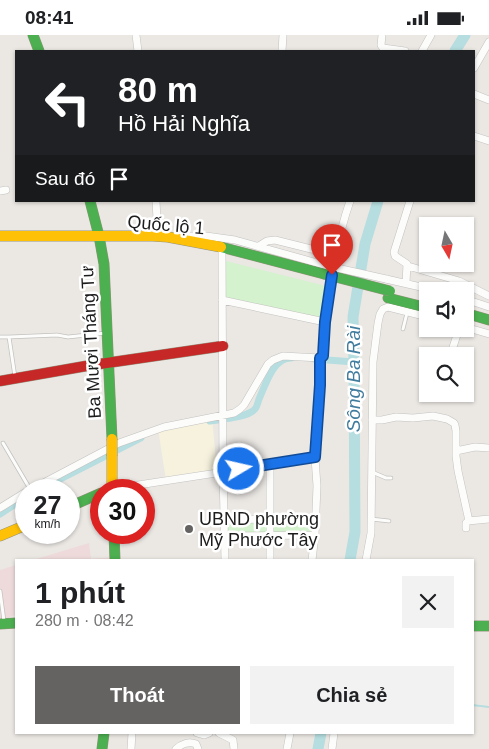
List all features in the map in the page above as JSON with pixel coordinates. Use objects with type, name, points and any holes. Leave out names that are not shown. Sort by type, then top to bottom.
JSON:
[{"type":"main road","points":[[33,35],[39,50]]},
{"type":"main road","name":"Ba Mươi Tháng Tư","points":[[90,202],[100,240],[105,277],[112,439],[111,479]]},
{"type":"main road","name":"Quốc lộ 1","points":[[0,236],[156,243],[222,251],[270,259],[325,273],[389,294]]},
{"type":"main road","name":"Quốc lộ 1","points":[[0,243],[163,237],[222,251]]},
{"type":"main road","points":[[389,294],[419,299]]},
{"type":"main road","points":[[389,294],[419,305]]},
{"type":"main road","points":[[474,316],[489,320]]},
{"type":"main road","points":[[474,319],[489,320]]},
{"type":"main road","points":[[0,381],[223,346]]},
{"type":"main road","points":[[0,536],[15,530]]},
{"type":"main road","points":[[114,544],[115,559]]},
{"type":"main road","points":[[2,624],[15,623]]},
{"type":"main road","points":[[474,626],[489,626]]},
{"type":"main road","points":[[102,749],[104,734]]},
{"type":"street","points":[[136,35],[138,50]]},
{"type":"street","points":[[282,50],[283,35]]},
{"type":"street","points":[[382,35],[381,45],[383,48],[398,50]]},
{"type":"street","points":[[423,50],[431,35]]},
{"type":"street","points":[[475,66],[489,42]]},
{"type":"street","points":[[475,94],[489,99]]},
{"type":"street","points":[[475,136],[489,141]]},
{"type":"street","points":[[156,202],[163,237],[186,235],[235,240],[259,246],[325,273],[386,279],[419,286]]},
{"type":"street","points":[[312,559],[316,518],[317,486],[315,457],[320,385],[319,361],[323,356],[325,322],[335,255],[350,202]]},
{"type":"street","points":[[410,202],[394,252],[395,256],[406,262],[408,266],[459,281],[489,296]]},
{"type":"street","points":[[259,246],[267,241],[275,241],[335,255]]},
{"type":"street","points":[[222,251],[225,559]]},
{"type":"street","points":[[406,283],[408,266]]},
{"type":"street","points":[[222,300],[325,322]]},
{"type":"street","points":[[474,302],[489,307]]},
{"type":"street","points":[[366,559],[371,519],[373,363],[380,313],[388,307],[419,315]]},
{"type":"street","points":[[474,330],[489,334]]},
{"type":"street","points":[[51,479],[119,443],[164,427],[234,413],[244,405],[268,364],[273,360],[283,357],[319,361]]},
{"type":"street","points":[[372,420],[433,416],[452,421],[456,431],[458,471],[467,524],[489,519]]},
{"type":"street","points":[[456,451],[475,447],[489,448]]},
{"type":"street","points":[[155,483],[315,457]]},
{"type":"street","points":[[270,465],[270,559]]},
{"type":"street","points":[[0,508],[15,499]]},
{"type":"street","points":[[224,520],[316,518]]},
{"type":"street","points":[[225,536],[315,535]]},
{"type":"street","points":[[131,749],[132,734]]},
{"type":"street","points":[[222,734],[233,739],[234,749]]},
{"type":"street","points":[[287,749],[290,734]]},
{"type":"street","points":[[332,749],[334,734]]},
{"type":"street","points":[[176,749],[182,744],[195,743],[198,749]]},
{"type":"lane","points":[[403,329],[407,313]]},
{"type":"lane","points":[[0,337],[53,335],[68,337],[107,333]]},
{"type":"lane","points":[[9,337],[15,378]]},
{"type":"lane","points":[[3,443],[24,479]]},
{"type":"lane","points":[[371,472],[391,479]]},
{"type":"lane","points":[[371,519],[390,521]]},
{"type":"lane","points":[[0,591],[2,624]]},
{"type":"shaded area","points":[[212,416],[217,473],[166,480],[158,429]]},
{"type":"shaded area","points":[[89,543],[91,559],[36,559]]},
{"type":"shaded area","points":[[115,557],[115,559],[91,559]]},
{"type":"shaded area","points":[[15,565],[15,615],[9,617],[10,624],[0,624],[0,570]]},
{"type":"green space","points":[[222,260],[334,288],[326,321],[222,296]]},
{"type":"green space","points":[[316,518],[315,535],[225,536],[224,520]]},
{"type":"waterway","name":"Sông Ba Rài","points":[[456,50],[465,35]]},
{"type":"waterway","name":"Sông Ba Rài","points":[[350,559],[355,532],[353,317],[365,244],[378,202]]},
{"type":"waterway","points":[[210,421],[240,416],[255,409],[267,379],[275,367],[279,362],[291,358]]},
{"type":"waterway","points":[[314,359],[354,362]]},
{"type":"waterway","points":[[61,479],[141,438]]},
{"type":"waterway","points":[[0,514],[15,504]]},
{"type":"waterway","points":[[474,705],[489,707]]},
{"type":"waterway","name":"Sông Ba Rài","points":[[318,749],[321,734]]},
{"type":"traffic: fast","points":[[33,35],[39,50]]},
{"type":"traffic: fast","points":[[90,202],[104,264],[112,439]]},
{"type":"traffic: fast","points":[[221,247],[324,274]]},
{"type":"traffic: fast","points":[[324,274],[390,291]]},
{"type":"traffic: fast","points":[[388,298],[419,306]]},
{"type":"traffic: fast","points":[[474,316],[489,320]]},
{"type":"traffic: fast","points":[[80,502],[90,498]]},
{"type":"traffic: fast","points":[[114,544],[115,559]]},
{"type":"traffic: fast","points":[[0,624],[15,623]]},
{"type":"traffic: fast","points":[[474,626],[489,626]]},
{"type":"traffic: fast","points":[[102,749],[104,734]]},
{"type":"traffic: slow","points":[[0,236],[153,236],[221,247]]},
{"type":"traffic: slow","points":[[112,439],[112,456]]},
{"type":"traffic: slow","points":[[112,456],[112,479]]},
{"type":"traffic: slow","points":[[0,536],[15,530]]},
{"type":"traffic: jam","points":[[0,381],[223,346]]},
{"type":"place","name":"UBND phường Mỹ Phước Tây","points":[[189,529]]},
{"type":"route","points":[[239,469],[315,457],[320,385],[319,365],[320,358],[323,356],[325,322],[332,275]]}]
